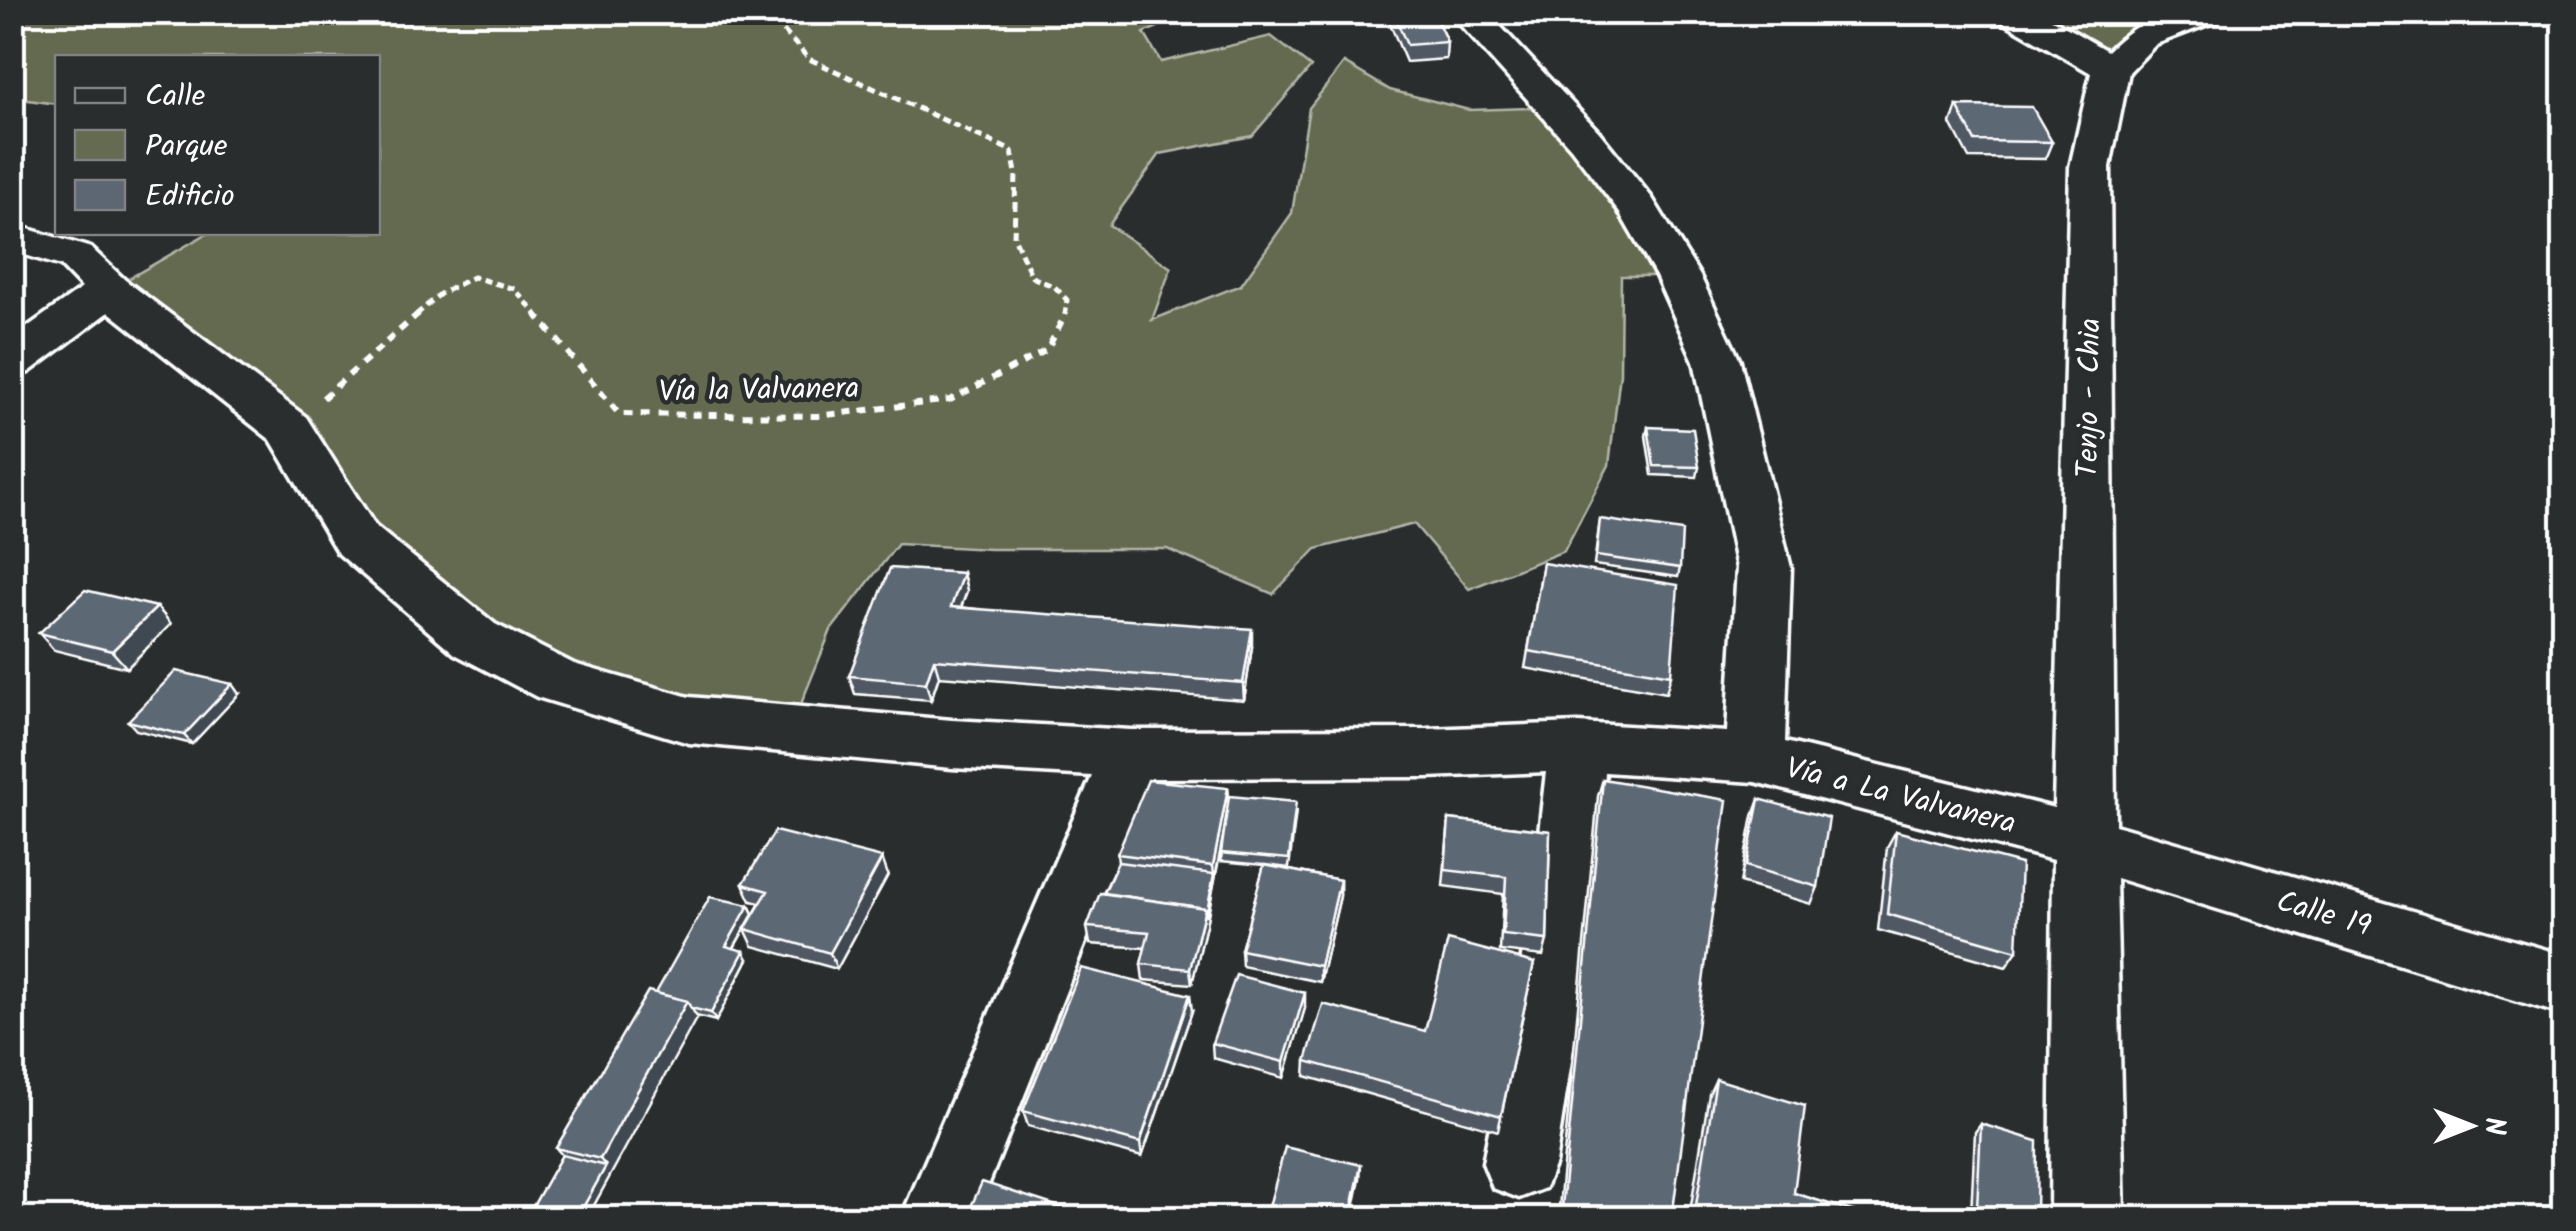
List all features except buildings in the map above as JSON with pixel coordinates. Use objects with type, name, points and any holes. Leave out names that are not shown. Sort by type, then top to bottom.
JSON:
[{"type":"street","name":"Vía a La Valvanera","points":[[1467,12],[1585,140],[1637,207],[1678,276],[1717,362],[1764,568],[1756,758],[2084,842]]},
{"type":"street","points":[[2013,12],[2111,69],[2143,36],[2206,12]]},
{"type":"street","name":"Tenjo - Chia","points":[[2084,842],[2090,167],[2111,69]]},
{"type":"street","points":[[12,237],[76,257],[110,290],[289,429],[356,540],[476,639],[557,681],[689,720],[952,744],[1131,754],[1426,753],[1578,746],[1756,758]]},
{"type":"street","points":[[12,361],[110,290]]},
{"type":"street","points":[[1519,1163],[1561,920],[1578,746]]},
{"type":"street","points":[[938,1218],[1131,754]]},
{"type":"street","points":[[2084,842],[2087,1218]]},
{"type":"street","name":"Calle 19","points":[[2084,842],[2564,985]]},
{"type":"path","name":"Vía la Valvanera","points":[[289,429],[412,317],[440,294],[473,277],[515,289],[618,414],[818,416],[950,400],[1047,350],[1065,319],[1067,300],[1055,287],[1032,277],[1014,236],[1016,174],[1012,152],[809,59],[780,27],[750,12]]},
{"type":"green space","points":[[12,13],[1188,13],[1144,33],[1161,62],[1271,36],[1311,67],[1252,136],[1160,154],[1109,225],[1171,268],[1152,320],[1241,285],[1292,213],[1309,108],[1344,63],[1390,90],[1469,110],[1555,107],[1678,276],[1621,276],[1620,374],[1609,465],[1564,551],[1469,589],[1414,524],[1316,549],[1273,594],[1167,549],[990,549],[898,544],[831,630],[790,731],[557,681],[356,539],[289,429],[109,290],[205,235],[380,235],[380,55],[55,55],[55,104],[13,98]]},
{"type":"green space","points":[[2013,13],[2210,13],[2111,69]]}]
